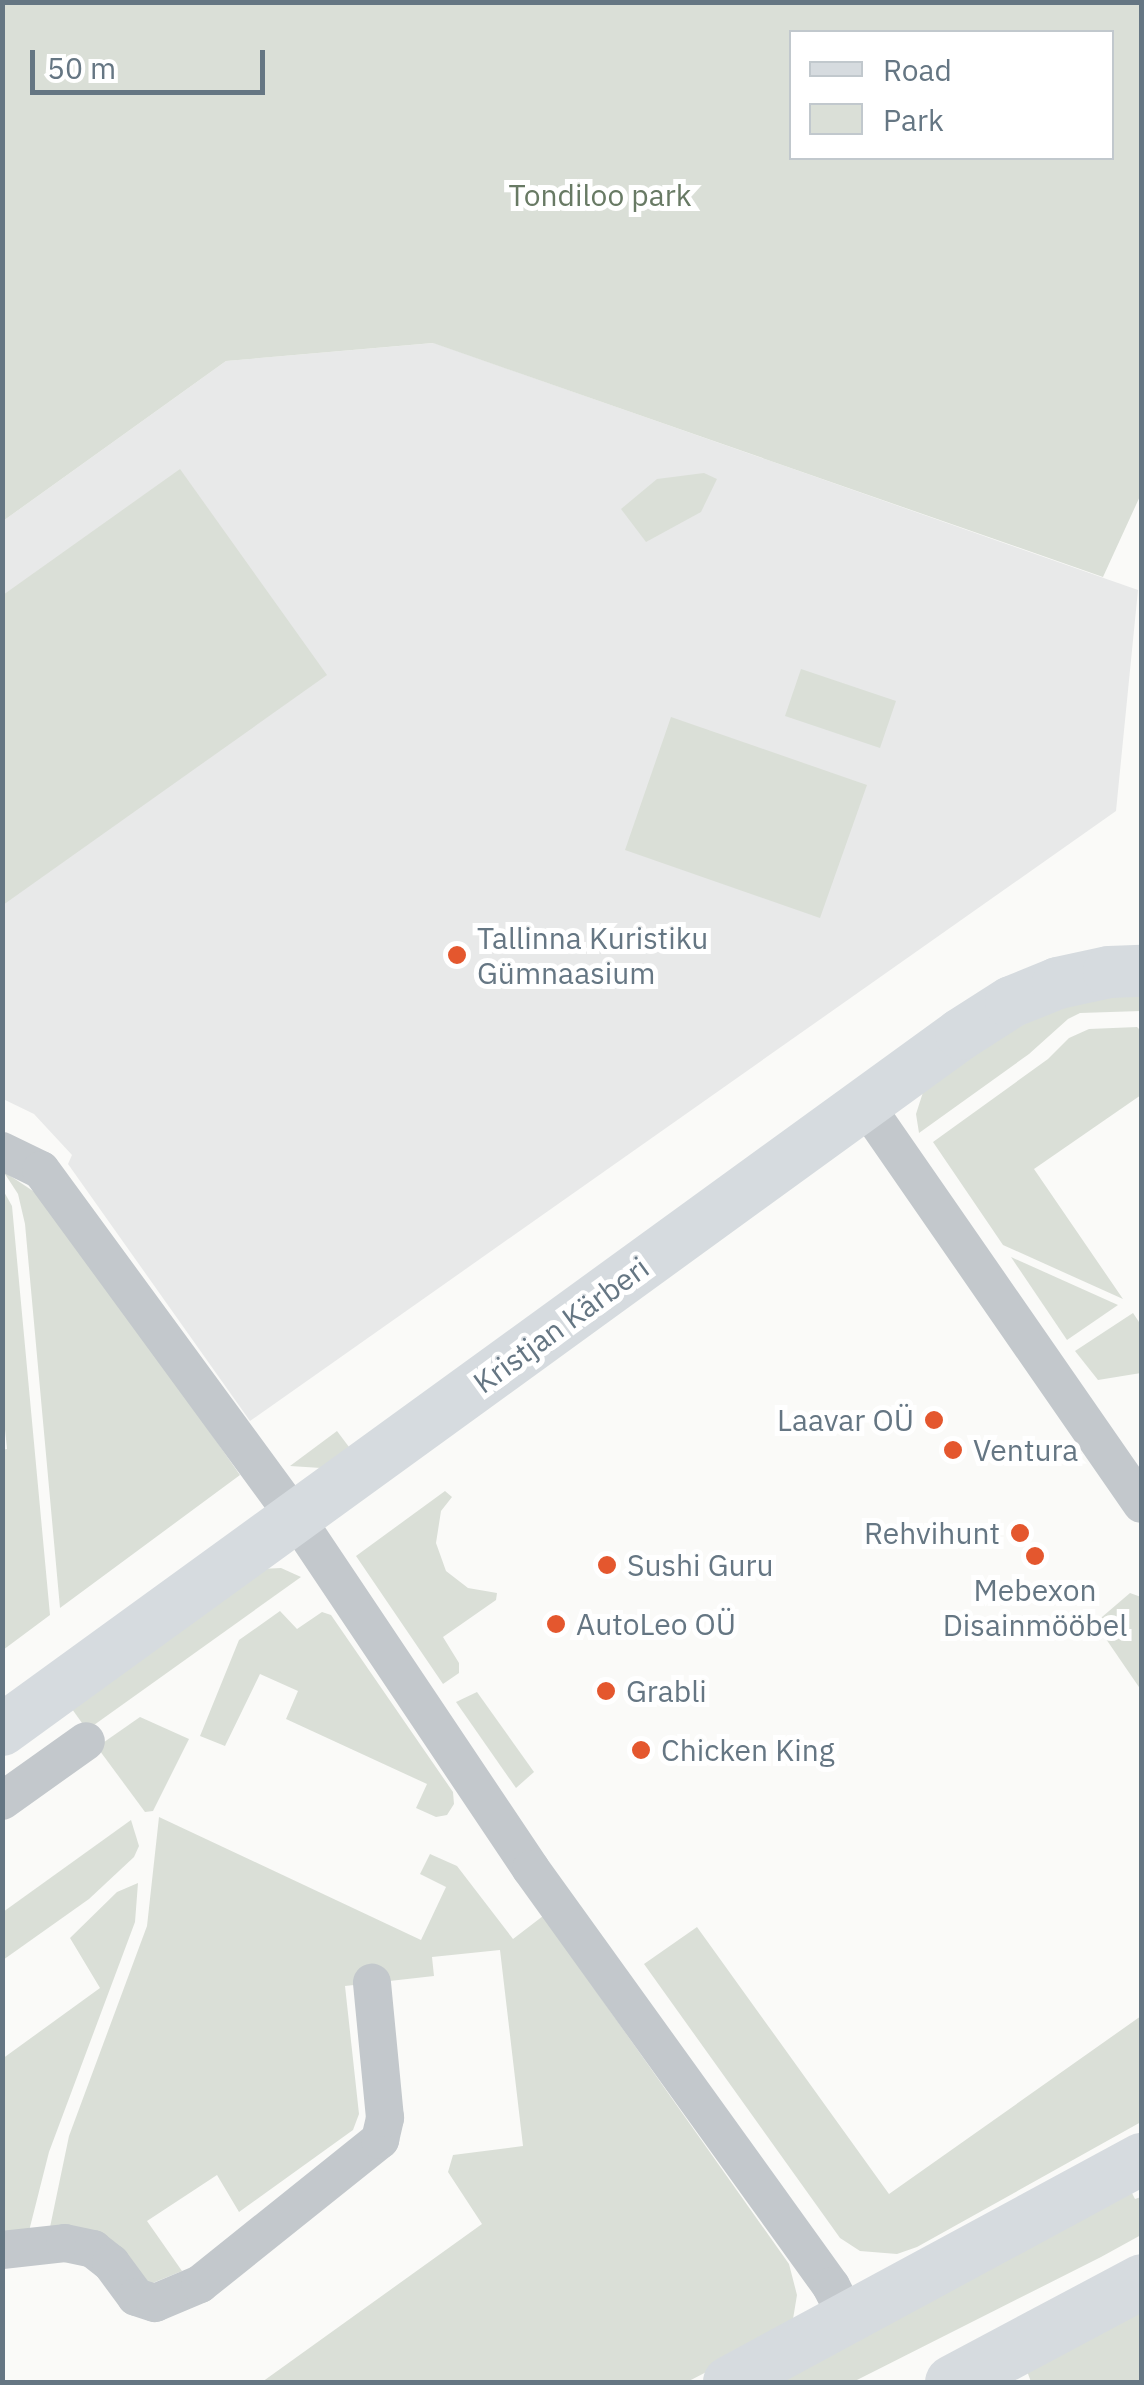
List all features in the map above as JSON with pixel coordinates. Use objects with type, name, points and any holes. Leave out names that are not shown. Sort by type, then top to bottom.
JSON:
[{"type":"main road","points":[[952,2382],[1142,2281]]},
{"type":"street","name":"Kristjan Kärberi","points":[[2,1730],[1011,1002],[1058,983],[1108,972],[1142,970]]},
{"type":"street","points":[[866,1106],[1142,1504]]},
{"type":"street","points":[[2,1151],[41,1170],[296,1518],[531,1869],[831,2286],[848,2319]]},
{"type":"street","points":[[2,1801],[86,1741]]},
{"type":"street","points":[[2,2250],[65,2243],[94,2249],[111,2263],[136,2296],[154,2303],[200,2284],[380,2140],[385,2118],[372,1983]]},
{"type":"street","points":[[728,2382],[1142,2159]]},
{"type":"shaded area","name":"Tallinna Kuristiku Gümnaasium","points":[[434,343],[1138,590],[1116,811],[250,1421],[68,1164],[72,1155],[34,1114],[3,1099],[3,521],[226,361]]},
{"type":"green space","name":"Tondiloo park","points":[[3,2],[1141,3],[1141,494],[1103,577],[433,343],[226,361],[3,521]]},
{"type":"green space","points":[[180,469],[327,675],[3,905],[3,595]]},
{"type":"green space","points":[[704,473],[717,479],[701,512],[646,542],[621,509],[657,479]]},
{"type":"green space","points":[[801,669],[896,701],[880,748],[785,716]]},
{"type":"green space","points":[[671,717],[867,785],[820,918],[625,850]]},
{"type":"green space","points":[[1141,989],[1141,1011],[1080,1013],[1068,1019],[1029,1054],[919,1133],[916,1114],[924,1089],[966,1053],[1061,1006]]},
{"type":"green space","points":[[1137,1027],[1141,1031],[1141,1095],[1034,1169],[1123,1299],[1003,1245],[933,1142],[1048,1059],[1069,1038],[1089,1029]]},
{"type":"green space","points":[[3,1171],[48,1201],[240,1475],[60,1608],[25,1224],[18,1194]]},
{"type":"green space","points":[[3,1190],[12,1206],[50,1615],[3,1650],[2,1450],[7,1449],[2,1400]]},
{"type":"green space","points":[[1011,1257],[1118,1305],[1067,1340]]},
{"type":"green space","points":[[1133,1313],[1141,1325],[1141,1373],[1098,1380],[1075,1351]]},
{"type":"green space","points":[[337,1431],[352,1451],[321,1468],[290,1466]]},
{"type":"green space","points":[[445,1491],[452,1497],[441,1511],[436,1543],[446,1571],[468,1588],[497,1593],[496,1600],[443,1637],[459,1663],[459,1673],[443,1684],[356,1556]]},
{"type":"green space","points":[[281,1568],[301,1577],[87,1730],[67,1702],[261,1569]]},
{"type":"green space","points":[[1130,1593],[1141,1597],[1141,1690],[1095,1623]]},
{"type":"green space","points":[[280,1611],[297,1629],[322,1612],[331,1615],[453,1792],[454,1804],[447,1815],[436,1817],[416,1808],[427,1784],[286,1719],[298,1691],[260,1674],[225,1746],[200,1736],[239,1640]]},
{"type":"green space","points":[[477,1692],[534,1772],[516,1788],[456,1702]]},
{"type":"green space","points":[[140,1717],[189,1739],[153,1811],[145,1812],[97,1747]]},
{"type":"green space","points":[[159,1817],[421,1940],[446,1887],[420,1874],[430,1854],[457,1866],[513,1939],[543,1916],[789,2264],[797,2295],[793,2319],[774,2337],[687,2382],[262,2382],[482,2224],[448,2172],[453,2155],[523,2146],[500,1950],[432,1957],[434,1976],[345,1986],[359,2114],[353,2130],[239,2212],[217,2175],[147,2221],[182,2271],[148,2285],[49,2232],[69,2136],[147,1926]]},
{"type":"green space","points":[[131,1820],[139,1846],[134,1857],[89,1899],[3,1960],[3,1912]]},
{"type":"green space","points":[[138,1883],[135,1922],[49,2152],[28,2235],[3,2237],[2,2059],[100,1988],[70,1938],[117,1892]]},
{"type":"green space","points":[[697,1927],[889,2194],[1141,2016],[1141,2122],[917,2247],[897,2254],[860,2251],[840,2238],[644,1964]]},
{"type":"green space","points":[[1132,2193],[1135,2199],[1141,2197],[1141,2235],[1101,2257],[853,2382],[774,2382]]},
{"type":"green space","points":[[1141,2312],[1141,2382],[1031,2382],[1027,2371]]},
{"type":"place","name":"Tallinna Kuristiku Gümnaasium","points":[[457,955]]},
{"type":"place","name":"Laavar OÜ","points":[[934,1420]]},
{"type":"place","name":"Ventura","points":[[953,1450]]},
{"type":"place","name":"Rehvihunt","points":[[1020,1533]]},
{"type":"place","name":"Mebexon Disainmööbel","points":[[1035,1556]]},
{"type":"place","name":"Sushi Guru","points":[[607,1565]]},
{"type":"place","name":"AutoLeo OÜ","points":[[556,1624]]},
{"type":"place","name":"Grabli","points":[[606,1691]]},
{"type":"place","name":"Chicken King","points":[[641,1750]]}]
